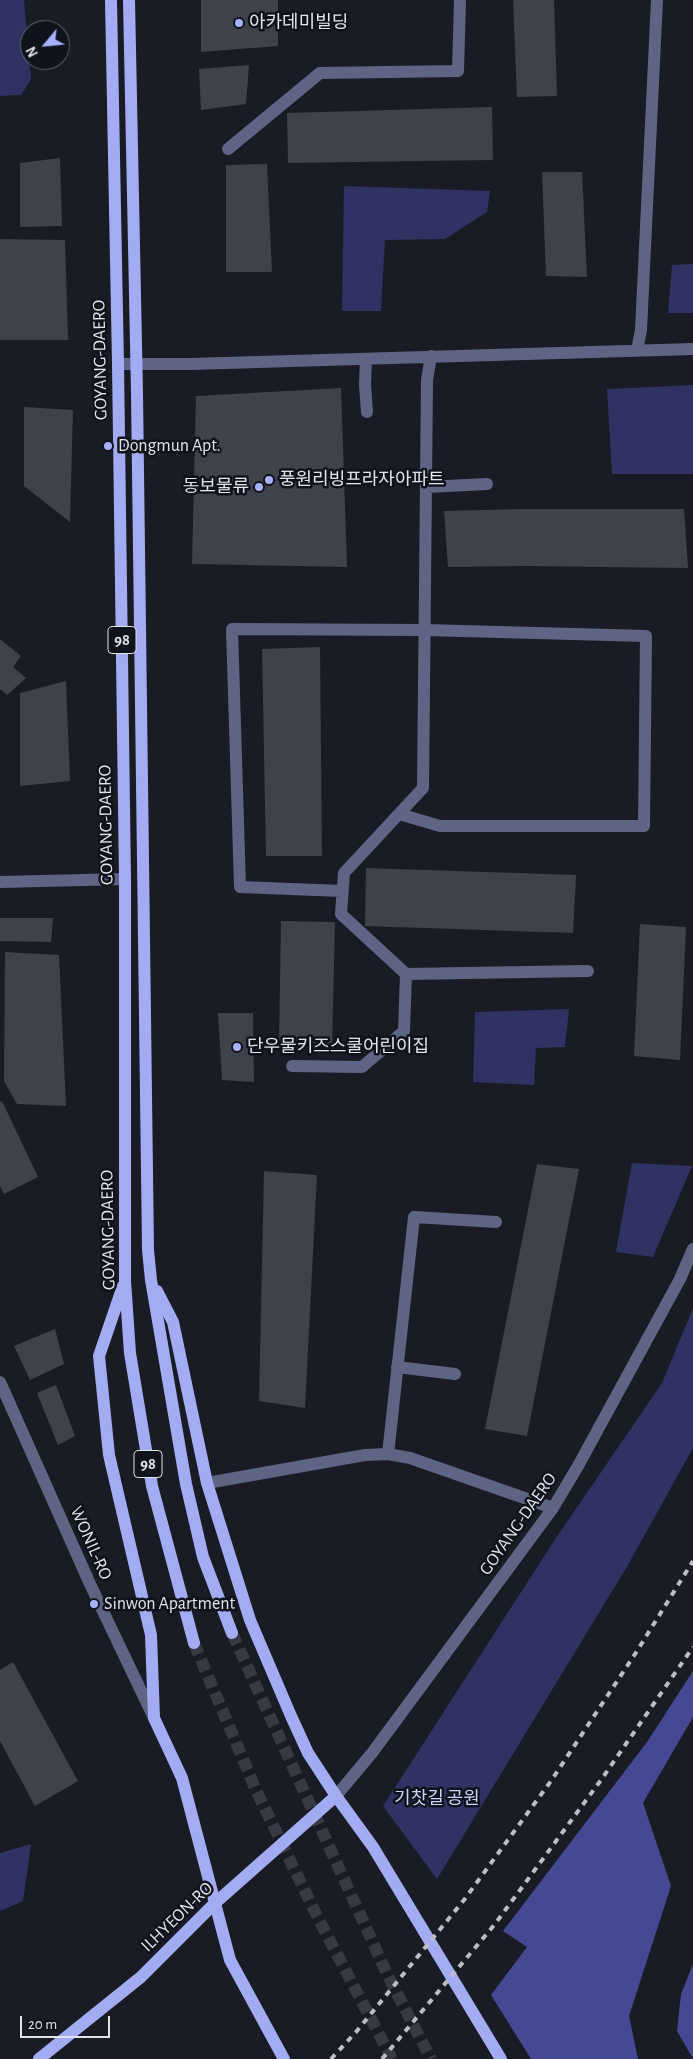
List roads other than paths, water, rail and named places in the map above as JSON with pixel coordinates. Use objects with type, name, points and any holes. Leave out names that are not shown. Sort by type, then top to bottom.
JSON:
[{"type":"main road","name":"GOYANG-DAERO","points":[[111,0],[118,364],[124,879],[125,1281],[130,1353],[152,1486],[194,1642]]},
{"type":"main road","name":"GOYANG-DAERO","points":[[129,0],[137,364],[148,1250],[151,1280],[184,1474],[203,1557],[232,1633]]},
{"type":"main road","points":[[151,1280],[173,1322],[207,1483],[250,1620],[291,1716],[308,1753],[373,1847],[501,2059]]},
{"type":"main road","points":[[125,1281],[99,1356],[109,1455],[151,1635],[154,1718],[182,1778],[230,1960],[284,2059]]},
{"type":"main road","name":"ILHYEON-RO","points":[[40,2059],[141,1977],[214,1904],[336,1796]]},
{"type":"street","points":[[228,149],[320,72],[458,71],[460,0]]},
{"type":"street","points":[[637,350],[641,330],[657,0]]},
{"type":"street","points":[[118,364],[191,364],[693,349]]},
{"type":"street","points":[[431,356],[427,380],[423,788],[344,873],[341,914],[406,974],[588,971]]},
{"type":"street","points":[[366,359],[367,412]]},
{"type":"street","points":[[426,487],[487,484]]},
{"type":"street","points":[[342,891],[240,886],[232,629],[425,630],[646,636],[644,826],[440,826],[399,814]]},
{"type":"street","points":[[0,882],[124,879]]},
{"type":"street","points":[[292,1066],[362,1067],[404,1031],[406,974]]},
{"type":"street","points":[[388,1454],[414,1217],[496,1222]]},
{"type":"street","name":"GOYANG-DAERO","points":[[336,1796],[372,1753],[553,1508],[680,1279],[693,1249]]},
{"type":"street","points":[[397,1367],[455,1374]]},
{"type":"street","name":"WONIL-RO","points":[[0,1382],[90,1584],[154,1718]]},
{"type":"street","points":[[207,1483],[365,1455],[388,1454],[410,1458],[553,1508]]},
{"type":"tunnel","points":[[232,1633],[388,1976],[431,2059]]},
{"type":"tunnel","points":[[194,1643],[256,1790],[317,1916],[392,2059]]},
{"type":"railway","points":[[331,2059],[356,2032],[464,1900],[551,1781],[637,1651],[693,1561]]},
{"type":"railway","points":[[382,2059],[495,1924],[601,1780],[693,1647]]},
{"type":"place","name":"아카데미빌딩","points":[[239,23]]},
{"type":"place","name":"Dongmun Apt.","points":[[108,446]]},
{"type":"place","name":"풍원리빙프라자아파트","points":[[269,480]]},
{"type":"place","name":"동보물류","points":[[259,487]]},
{"type":"place","name":"단우물키즈스쿨어린이집","points":[[237,1047]]},
{"type":"place","name":"Sinwon Apartment","points":[[94,1604]]},
{"type":"park label","name":"기찻길 공원","points":[[437,1799]]}]
